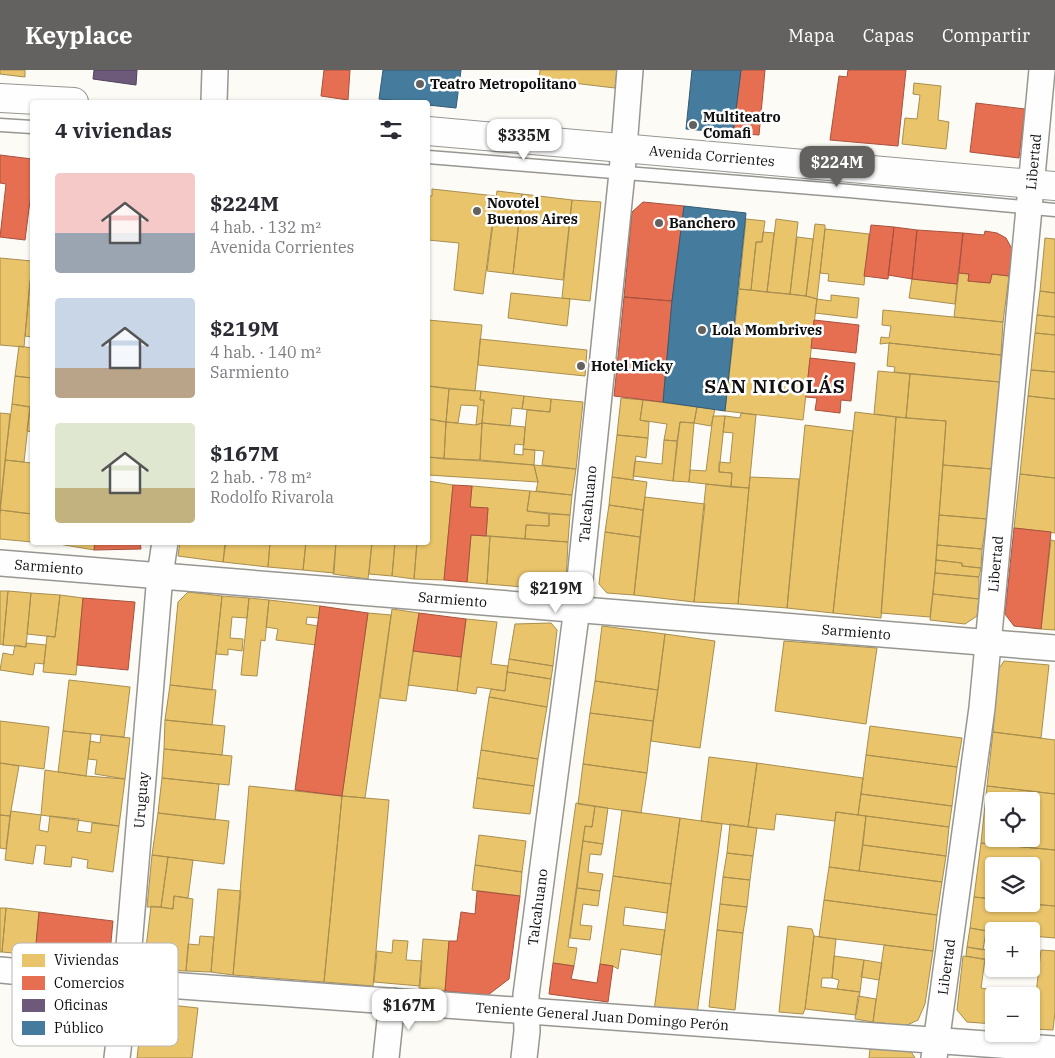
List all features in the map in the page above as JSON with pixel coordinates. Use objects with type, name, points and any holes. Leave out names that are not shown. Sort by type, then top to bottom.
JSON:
[{"type":"street","points":[[214,100],[215,70]]},
{"type":"street","name":"Talcahuano","points":[[524,1058],[527,1031],[526,995],[577,608],[623,161],[630,70]]},
{"type":"street","name":"Libertad","points":[[935,1049],[982,708],[1038,192],[1042,70]]},
{"type":"street","points":[[0,98],[37,100]]},
{"type":"street","name":"Avenida Corrientes","points":[[430,131],[623,161],[1038,192]]},
{"type":"street","name":"Uruguay","points":[[129,943],[164,545]]},
{"type":"street","name":"Sarmiento","points":[[0,562],[1055,648]]},
{"type":"street","name":"Teniente General Juan Domingo Perón","points":[[178,986],[526,1011],[935,1049],[1055,1049]]},
{"type":"street","points":[[386,1058],[392,1000]]},
{"type":"lane","points":[[0,125],[30,127]]},
{"type":"lane","name":"Avenida Corrientes","points":[[430,157],[623,161]]},
{"type":"lane","name":"Avenida Corrientes","points":[[1038,192],[1055,210]]},
{"type":"building: Viviendas","points":[[0,70],[25,70],[25,77],[0,74]]},
{"type":"building: Viviendas","points":[[540,70],[617,70],[615,88],[539,79]]},
{"type":"building: Viviendas","points":[[914,83],[941,86],[938,120],[949,122],[946,149],[902,144],[905,118],[917,119],[920,95],[913,94]]},
{"type":"building: Viviendas","points":[[432,189],[496,196],[483,294],[454,290],[459,243],[430,240],[430,196],[432,196]]},
{"type":"building: Viviendas","points":[[497,191],[522,194],[513,274],[487,271]]},
{"type":"building: Viviendas","points":[[522,194],[572,200],[563,280],[513,274]]},
{"type":"building: Viviendas","points":[[572,200],[601,202],[590,301],[562,298]]},
{"type":"building: Viviendas","points":[[746,219],[765,221],[762,242],[756,242],[751,290],[739,289]]},
{"type":"building: Viviendas","points":[[776,219],[798,222],[790,294],[767,292]]},
{"type":"building: Viviendas","points":[[815,224],[825,225],[817,299],[806,296]]},
{"type":"building: Viviendas","points":[[825,229],[869,234],[864,285],[828,281],[829,274],[820,273]]},
{"type":"building: Viviendas","points":[[763,232],[774,233],[767,292],[751,290],[756,242],[762,242]]},
{"type":"building: Viviendas","points":[[797,237],[813,239],[806,296],[790,294]]},
{"type":"building: Viviendas","points":[[1045,238],[1055,239],[1055,293],[1040,291]]},
{"type":"building: Viviendas","points":[[0,258],[30,261],[30,282],[24,347],[0,345]]},
{"type":"building: Viviendas","points":[[959,273],[969,274],[968,281],[990,283],[992,274],[1009,276],[1003,322],[954,317]]},
{"type":"building: Viviendas","points":[[912,279],[957,284],[955,304],[909,298]]},
{"type":"building: Viviendas","points":[[30,281],[30,337],[25,336]]},
{"type":"building: Viviendas","points":[[739,289],[806,296],[817,299],[803,420],[725,411]]},
{"type":"building: Viviendas","points":[[1040,291],[1055,293],[1055,317],[1037,315]]},
{"type":"building: Viviendas","points":[[511,293],[570,299],[567,326],[508,318]]},
{"type":"building: Viviendas","points":[[831,295],[859,298],[857,318],[815,313],[817,299],[831,301]]},
{"type":"building: Viviendas","points":[[883,310],[1003,322],[1001,355],[889,343],[880,344],[881,337],[889,338],[891,326],[882,325]]},
{"type":"building: Viviendas","points":[[1037,315],[1055,317],[1055,335],[1035,333]]},
{"type":"building: Viviendas","points":[[430,320],[482,325],[475,391],[430,386]]},
{"type":"building: Viviendas","points":[[1035,333],[1055,335],[1055,372],[1031,370]]},
{"type":"building: Viviendas","points":[[480,339],[587,350],[585,376],[478,365]]},
{"type":"building: Viviendas","points":[[889,343],[1001,355],[1000,382],[894,372],[895,367],[887,366]]},
{"type":"building: Viviendas","points":[[19,346],[30,348],[30,378],[15,376]]},
{"type":"building: Viviendas","points":[[1031,370],[1055,372],[1055,399],[1028,396]]},
{"type":"building: Viviendas","points":[[878,371],[910,374],[906,418],[874,414]]},
{"type":"building: Viviendas","points":[[910,374],[1000,382],[992,469],[943,465],[946,421],[906,418]]},
{"type":"building: Viviendas","points":[[15,376],[30,378],[30,407],[12,404]]},
{"type":"building: Viviendas","points":[[430,386],[449,389],[446,422],[430,419]]},
{"type":"building: Viviendas","points":[[449,389],[481,391],[480,400],[484,400],[482,423],[476,425],[478,406],[461,405],[458,423],[446,422]]},
{"type":"building: Viviendas","points":[[481,391],[524,396],[522,409],[512,408],[510,426],[482,423],[484,400],[480,400]]},
{"type":"building: Viviendas","points":[[524,396],[551,399],[550,412],[522,409]]},
{"type":"building: Viviendas","points":[[1028,396],[1055,399],[1055,478],[1020,474]]},
{"type":"building: Viviendas","points":[[621,398],[643,400],[640,420],[649,422],[648,438],[617,435]]},
{"type":"building: Viviendas","points":[[551,399],[583,402],[576,469],[542,465],[544,451],[523,449],[527,410],[550,412]]},
{"type":"building: Viviendas","points":[[643,400],[697,407],[694,423],[680,422],[677,441],[664,440],[667,424],[640,420]]},
{"type":"building: Viviendas","points":[[12,404],[30,407],[24,462],[5,460]]},
{"type":"building: Viviendas","points":[[30,407],[30,432],[27,431]]},
{"type":"building: Viviendas","points":[[697,407],[715,409],[711,426],[694,423]]},
{"type":"building: Viviendas","points":[[855,412],[896,417],[881,618],[833,613]]},
{"type":"building: Viviendas","points":[[0,413],[10,414],[0,513]]},
{"type":"building: Viviendas","points":[[741,413],[756,415],[749,488],[731,487],[732,473],[719,472],[719,462],[730,463],[733,433],[723,432],[725,416],[740,418]]},
{"type":"building: Viviendas","points":[[713,416],[725,416],[719,472],[732,473],[731,487],[689,482],[690,470],[706,471]]},
{"type":"building: Viviendas","points":[[896,417],[946,421],[930,617],[881,613]]},
{"type":"building: Viviendas","points":[[430,419],[446,422],[444,459],[430,457]]},
{"type":"building: Viviendas","points":[[446,422],[476,425],[482,423],[480,460],[444,459]]},
{"type":"building: Viviendas","points":[[680,422],[694,423],[689,482],[673,481]]},
{"type":"building: Viviendas","points":[[482,423],[525,427],[524,445],[515,444],[514,454],[523,455],[523,449],[535,450],[534,465],[480,460]]},
{"type":"building: Viviendas","points":[[805,425],[853,431],[833,613],[787,608]]},
{"type":"building: Viviendas","points":[[617,435],[648,438],[646,458],[636,456],[633,480],[612,477]]},
{"type":"building: Viviendas","points":[[664,440],[677,441],[673,481],[633,476],[635,461],[662,464]]},
{"type":"building: Viviendas","points":[[430,457],[534,465],[538,482],[430,475]]},
{"type":"building: Viviendas","points":[[5,460],[30,463],[30,514],[0,510]]},
{"type":"building: Viviendas","points":[[534,465],[576,469],[572,495],[536,491],[538,482]]},
{"type":"building: Viviendas","points":[[943,465],[992,469],[987,519],[939,515]]},
{"type":"building: Viviendas","points":[[1020,474],[1055,478],[1055,533],[1014,528]]},
{"type":"building: Viviendas","points":[[612,477],[647,482],[643,510],[609,505]]},
{"type":"building: Viviendas","points":[[750,477],[799,479],[787,608],[738,604]]},
{"type":"building: Viviendas","points":[[430,481],[453,485],[444,580],[414,579],[417,545],[430,545]]},
{"type":"building: Viviendas","points":[[706,484],[749,488],[738,604],[694,602]]},
{"type":"building: Viviendas","points":[[472,486],[530,491],[527,511],[549,514],[549,526],[526,525],[525,539],[486,536],[488,508],[470,507]]},
{"type":"building: Viviendas","points":[[530,491],[572,495],[570,515],[527,511]]},
{"type":"building: Viviendas","points":[[645,497],[705,504],[694,602],[634,595]]},
{"type":"building: Viviendas","points":[[609,505],[643,510],[640,537],[605,532]]},
{"type":"building: Viviendas","points":[[0,510],[30,514],[30,542],[0,539]]},
{"type":"building: Viviendas","points":[[549,514],[570,515],[568,542],[525,539],[526,525],[549,526]]},
{"type":"building: Viviendas","points":[[939,515],[987,519],[982,549],[937,545]]},
{"type":"building: Viviendas","points":[[605,532],[640,537],[634,595],[607,593],[599,584]]},
{"type":"building: Viviendas","points":[[471,535],[490,536],[487,584],[467,582]]},
{"type":"building: Viviendas","points":[[490,536],[568,542],[566,582],[559,590],[487,584]]},
{"type":"building: Viviendas","points":[[1051,540],[1055,541],[1055,630],[1041,629]]},
{"type":"building: Viviendas","points":[[65,545],[95,545],[94,550]]},
{"type":"building: Viviendas","points":[[180,545],[226,545],[223,562],[178,556]]},
{"type":"building: Viviendas","points":[[225,545],[270,545],[268,567],[223,562]]},
{"type":"building: Viviendas","points":[[270,545],[306,545],[303,570],[268,567]]},
{"type":"building: Viviendas","points":[[306,545],[336,545],[334,573],[303,570]]},
{"type":"building: Viviendas","points":[[336,545],[372,545],[368,579],[333,574]]},
{"type":"building: Viviendas","points":[[372,545],[395,545],[392,576],[369,574]]},
{"type":"building: Viviendas","points":[[395,545],[417,545],[414,579],[392,576]]},
{"type":"building: Viviendas","points":[[937,545],[982,549],[981,568],[962,566],[962,563],[936,560]]},
{"type":"building: Viviendas","points":[[936,560],[962,563],[962,566],[981,568],[979,577],[935,573]]},
{"type":"building: Viviendas","points":[[935,573],[979,577],[979,599],[933,594]]},
{"type":"building: Viviendas","points":[[0,591],[8,591],[3,645],[0,644]]},
{"type":"building: Viviendas","points":[[8,591],[31,593],[26,647],[3,645]]},
{"type":"building: Viviendas","points":[[188,592],[222,596],[212,690],[170,685],[178,602]]},
{"type":"building: Viviendas","points":[[31,593],[60,595],[55,637],[27,634]]},
{"type":"building: Viviendas","points":[[933,594],[979,599],[977,616],[965,624],[930,620]]},
{"type":"building: Viviendas","points":[[60,595],[83,598],[76,675],[43,672],[47,636],[55,637]]},
{"type":"building: Viviendas","points":[[222,596],[249,598],[247,618],[232,617],[230,638],[243,639],[242,651],[228,649],[228,655],[216,654]]},
{"type":"building: Viviendas","points":[[249,598],[269,600],[265,641],[261,640],[257,676],[241,675]]},
{"type":"building: Viviendas","points":[[269,600],[320,606],[319,618],[307,617],[306,624],[318,626],[316,645],[276,640],[278,629],[266,627]]},
{"type":"building: Viviendas","points":[[392,609],[419,613],[406,701],[380,698]]},
{"type":"building: Viviendas","points":[[368,613],[391,615],[365,798],[342,796]]},
{"type":"building: Viviendas","points":[[466,619],[497,622],[491,664],[508,666],[505,691],[477,687],[476,694],[457,691]]},
{"type":"building: Viviendas","points":[[551,623],[557,630],[553,666],[509,659],[515,624]]},
{"type":"building: Viviendas","points":[[602,626],[665,634],[658,690],[595,681]]},
{"type":"building: Viviendas","points":[[665,634],[715,641],[700,748],[651,741]]},
{"type":"building: Viviendas","points":[[784,641],[877,648],[866,724],[775,711]]},
{"type":"building: Viviendas","points":[[26,643],[46,645],[44,664],[35,663],[33,675],[0,670],[3,653],[13,655],[15,645],[26,647]]},
{"type":"building: Viviendas","points":[[413,651],[461,657],[457,691],[408,685]]},
{"type":"building: Viviendas","points":[[509,659],[553,666],[551,679],[507,672]]},
{"type":"building: Viviendas","points":[[1004,661],[1049,665],[1041,738],[993,732],[998,670]]},
{"type":"building: Viviendas","points":[[507,672],[551,679],[547,707],[489,697],[491,689],[505,691]]},
{"type":"building: Viviendas","points":[[69,680],[130,687],[124,737],[63,731]]},
{"type":"building: Viviendas","points":[[595,681],[658,690],[653,721],[590,713]]},
{"type":"building: Viviendas","points":[[170,685],[216,690],[212,725],[165,720]]},
{"type":"building: Viviendas","points":[[489,697],[547,707],[538,759],[481,750]]},
{"type":"building: Viviendas","points":[[590,713],[653,721],[647,773],[583,764]]},
{"type":"building: Viviendas","points":[[165,720],[225,726],[222,755],[164,749]]},
{"type":"building: Viviendas","points":[[0,721],[49,727],[44,769],[0,763]]},
{"type":"building: Viviendas","points":[[870,726],[962,738],[957,767],[866,755]]},
{"type":"building: Viviendas","points":[[63,731],[91,734],[86,776],[58,772]]},
{"type":"building: Viviendas","points":[[993,732],[1055,740],[1055,794],[987,786]]},
{"type":"building: Viviendas","points":[[101,735],[130,738],[125,779],[95,774],[97,760],[88,759],[90,741],[100,743]]},
{"type":"building: Viviendas","points":[[164,749],[232,756],[229,785],[162,778]]},
{"type":"building: Viviendas","points":[[481,750],[538,759],[534,786],[477,778]]},
{"type":"building: Viviendas","points":[[866,755],[957,767],[952,806],[861,794]]},
{"type":"building: Viviendas","points":[[709,757],[757,763],[748,827],[701,821]]},
{"type":"building: Viviendas","points":[[0,763],[19,766],[10,816],[0,815]]},
{"type":"building: Viviendas","points":[[757,763],[863,778],[858,815],[836,812],[835,821],[776,814],[774,830],[748,827]]},
{"type":"building: Viviendas","points":[[583,764],[647,773],[641,813],[578,804]]},
{"type":"building: Viviendas","points":[[45,770],[125,779],[119,826],[41,815]]},
{"type":"building: Viviendas","points":[[162,778],[219,784],[215,820],[158,813]]},
{"type":"building: Viviendas","points":[[477,778],[534,786],[530,814],[473,808]]},
{"type":"building: Viviendas","points":[[249,786],[342,796],[324,982],[233,975]]},
{"type":"building: Viviendas","points":[[987,786],[1038,792],[986,792]]},
{"type":"building: Viviendas","points":[[1040,792],[1055,794],[1055,850],[1023,847],[1040,847]]},
{"type":"building: Viviendas","points":[[861,794],[952,806],[949,827],[858,815]]},
{"type":"building: Viviendas","points":[[342,796],[389,800],[373,986],[324,982]]},
{"type":"building: Viviendas","points":[[576,803],[595,806],[592,827],[585,826],[568,947],[577,948],[574,966],[553,963]]},
{"type":"building: Viviendas","points":[[985,805],[985,843],[981,843]]},
{"type":"building: Viviendas","points":[[595,806],[608,808],[603,844],[583,841],[585,826],[592,827]]},
{"type":"building: Viviendas","points":[[622,810],[680,818],[671,884],[613,876]]},
{"type":"building: Viviendas","points":[[11,811],[41,815],[39,830],[48,832],[50,816],[79,819],[77,831],[91,833],[92,823],[119,826],[113,872],[87,868],[88,860],[72,857],[71,867],[44,864],[46,846],[36,845],[33,864],[5,860]]},
{"type":"building: Viviendas","points":[[836,812],[866,816],[859,871],[829,867]]},
{"type":"building: Viviendas","points":[[158,813],[229,821],[224,864],[152,855]]},
{"type":"building: Viviendas","points":[[0,815],[10,816],[6,849],[0,848]]},
{"type":"building: Viviendas","points":[[866,816],[949,827],[946,856],[863,845]]},
{"type":"building: Viviendas","points":[[680,818],[722,824],[697,1014],[654,1011]]},
{"type":"building: Viviendas","points":[[730,824],[757,828],[753,856],[727,853]]},
{"type":"building: Viviendas","points":[[479,835],[526,841],[522,872],[475,865]]},
{"type":"building: Viviendas","points":[[583,841],[603,844],[601,855],[590,854],[588,872],[603,874],[600,891],[577,888]]},
{"type":"building: Viviendas","points":[[981,843],[985,843],[985,847],[1023,847],[1055,850],[1055,906],[1040,905],[1040,857],[985,857],[985,898],[974,897]]},
{"type":"building: Viviendas","points":[[863,845],[946,856],[942,882],[859,871]]},
{"type":"building: Viviendas","points":[[727,853],[753,856],[750,880],[723,877]]},
{"type":"building: Viviendas","points":[[152,855],[168,857],[161,907],[147,907]]},
{"type":"building: Viviendas","points":[[168,857],[193,860],[188,898],[174,896],[173,909],[161,907]]},
{"type":"building: Viviendas","points":[[475,865],[522,872],[520,896],[472,890]]},
{"type":"building: Viviendas","points":[[829,867],[942,882],[937,915],[824,900]]},
{"type":"building: Viviendas","points":[[613,876],[671,884],[667,913],[625,907],[623,925],[665,930],[661,955],[621,949],[618,969],[613,966],[600,964]]},
{"type":"building: Viviendas","points":[[723,877],[750,880],[747,907],[720,904]]},
{"type":"building: Viviendas","points":[[577,888],[600,891],[598,906],[583,904],[580,925],[592,926],[590,940],[570,938]]},
{"type":"building: Viviendas","points":[[218,889],[241,891],[233,975],[211,972]]},
{"type":"building: Viviendas","points":[[174,896],[193,899],[186,971],[178,971],[178,943],[147,943],[151,906],[173,909]]},
{"type":"building: Viviendas","points":[[974,897],[985,898],[985,912],[1040,912],[1040,905],[1055,906],[1055,938],[1040,937],[1040,922],[985,922],[985,930],[970,928]]},
{"type":"building: Viviendas","points":[[824,900],[937,915],[933,951],[819,937]]},
{"type":"building: Viviendas","points":[[720,904],[747,907],[743,933],[717,930]]},
{"type":"building: Viviendas","points":[[0,908],[6,908],[2,952],[0,952]]},
{"type":"building: Viviendas","points":[[6,908],[39,912],[36,943],[12,943],[12,953],[2,952]]},
{"type":"building: Viviendas","points":[[788,926],[812,929],[814,936],[803,1014],[779,1012]]},
{"type":"building: Viviendas","points":[[970,928],[985,931],[983,950],[967,947]]},
{"type":"building: Viviendas","points":[[717,930],[743,933],[735,1010],[709,1007]]},
{"type":"building: Viviendas","points":[[200,936],[214,937],[211,972],[186,971],[188,944],[199,945]]},
{"type":"building: Viviendas","points":[[814,936],[836,939],[832,978],[822,978],[821,987],[860,992],[856,1015],[805,1009]]},
{"type":"building: Viviendas","points":[[423,939],[449,941],[445,991],[419,988]]},
{"type":"building: Viviendas","points":[[393,940],[408,941],[406,960],[422,961],[420,986],[374,982],[377,951],[392,953]]},
{"type":"building: Viviendas","points":[[884,945],[933,951],[925,1004],[918,1020],[905,1026],[873,1022]]},
{"type":"building: Viviendas","points":[[967,947],[985,950],[985,960],[966,956]]},
{"type":"building: Viviendas","points":[[1041,950],[1055,951],[1055,1012],[1053,1030],[1040,1029],[1040,987],[1037,987],[1038,977],[1040,977]]},
{"type":"building: Viviendas","points":[[834,956],[864,960],[860,992],[837,989],[839,980],[832,978]]},
{"type":"building: Viviendas","points":[[963,956],[985,959],[981,988],[985,989],[985,1023],[967,1022],[957,1010]]},
{"type":"building: Viviendas","points":[[864,960],[882,963],[879,980],[861,977]]},
{"type":"building: Viviendas","points":[[858,996],[876,999],[873,1022],[855,1019]]},
{"type":"building: Viviendas","points":[[178,1006],[198,1008],[192,1058],[137,1058],[138,1046],[178,1046]]},
{"type":"building: Viviendas","points":[[870,1049],[910,1050],[915,1058],[869,1058]]},
{"type":"building: Comercios","points":[[324,70],[350,70],[348,100],[321,96]]},
{"type":"building: Comercios","points":[[741,70],[765,70],[759,135],[733,133]]},
{"type":"building: Comercios","points":[[848,70],[906,70],[898,146],[830,140],[839,76],[847,77]]},
{"type":"building: Comercios","points":[[976,103],[1025,109],[1019,158],[970,152]]},
{"type":"building: Comercios","points":[[0,155],[30,159],[30,201],[25,240],[0,237],[6,184],[0,183]]},
{"type":"building: Comercios","points":[[643,202],[684,206],[672,301],[624,297],[632,212]]},
{"type":"building: Comercios","points":[[871,225],[894,227],[888,279],[864,276]]},
{"type":"building: Comercios","points":[[894,227],[917,230],[912,279],[888,275]]},
{"type":"building: Comercios","points":[[917,230],[963,233],[957,284],[912,279]]},
{"type":"building: Comercios","points":[[985,231],[997,233],[1006,238],[1012,249],[1009,276],[992,274],[990,283],[968,281],[969,274],[959,273],[963,233],[984,235]]},
{"type":"building: Comercios","points":[[624,297],[672,301],[663,402],[614,396]]},
{"type":"building: Comercios","points":[[814,320],[859,325],[856,353],[811,348]]},
{"type":"building: Comercios","points":[[810,358],[855,363],[851,401],[841,400],[840,413],[815,410],[817,398],[806,397]]},
{"type":"building: Comercios","points":[[453,485],[472,486],[470,507],[488,508],[486,536],[471,535],[467,582],[444,580]]},
{"type":"building: Comercios","points":[[1014,528],[1051,532],[1041,629],[1014,626],[1005,614]]},
{"type":"building: Comercios","points":[[95,545],[140,545],[141,549],[94,550]]},
{"type":"building: Comercios","points":[[83,598],[135,602],[128,670],[77,665]]},
{"type":"building: Comercios","points":[[320,606],[368,613],[342,796],[295,790]]},
{"type":"building: Comercios","points":[[419,613],[466,619],[461,657],[413,651]]},
{"type":"building: Comercios","points":[[477,891],[520,896],[509,979],[488,995],[445,991],[449,941],[457,941],[461,912],[475,914]]},
{"type":"building: Comercios","points":[[39,912],[113,921],[111,943],[36,943]]},
{"type":"building: Comercios","points":[[553,963],[574,966],[571,979],[597,983],[600,964],[613,966],[608,1002],[549,994]]},
{"type":"building: Oficinas","points":[[94,70],[137,70],[136,85],[93,79]]},
{"type":"building: Público","name":"Teatro Metropolitano","points":[[383,70],[461,70],[456,108],[430,105],[430,100],[379,99]]},
{"type":"building: Público","points":[[692,70],[741,70],[733,133],[686,129]]},
{"type":"building: Público","name":"Lola Mombrives","points":[[684,206],[746,213],[725,411],[663,402],[672,301]]},
{"type":"place","name":"Teatro Metropolitano","points":[[420,84]]},
{"type":"place","name":"Multiteatro Comafi","points":[[693,125]]},
{"type":"place","name":"Novotel Buenos Aires","points":[[477,211]]},
{"type":"place","name":"Banchero","points":[[659,223]]},
{"type":"place","name":"Lola Mombrives","points":[[702,330]]},
{"type":"place","name":"Hotel Micky","points":[[581,366]]},
{"type":"district","name":"SAN NICOLÁS","points":[[775,386]]}]
